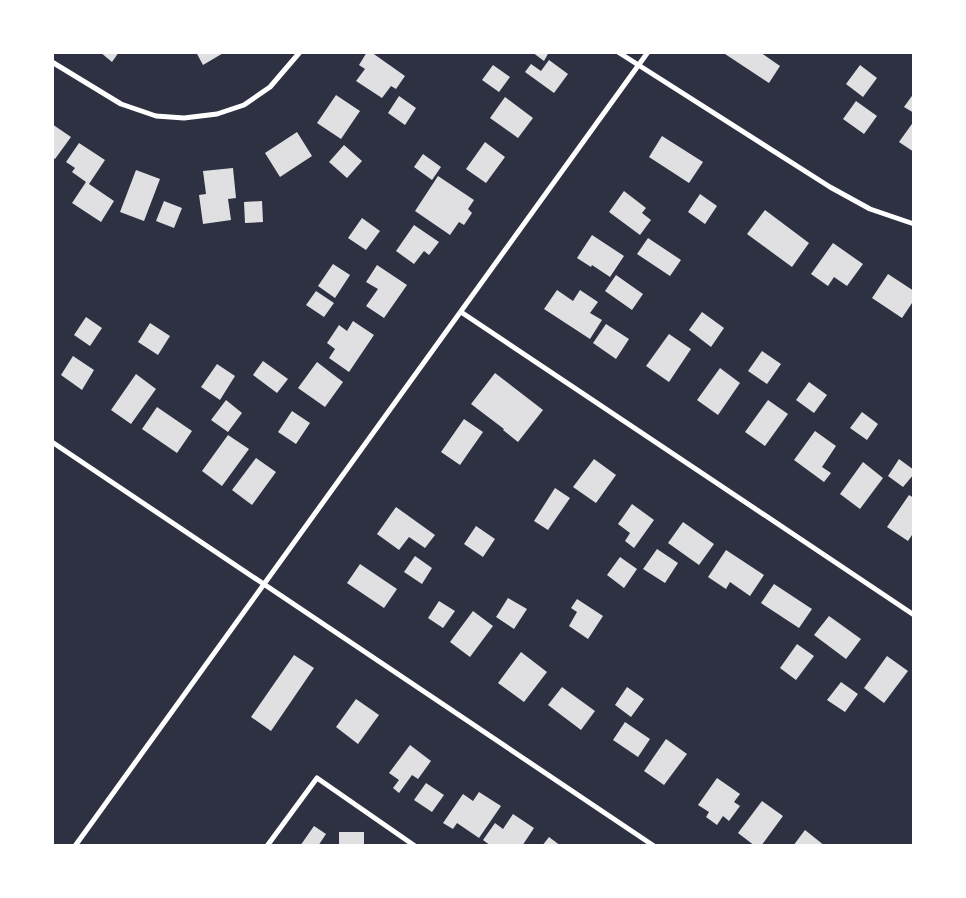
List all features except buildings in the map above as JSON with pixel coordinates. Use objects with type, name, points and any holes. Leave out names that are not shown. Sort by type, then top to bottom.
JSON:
[{"type":"street","points":[[52,62],[121,104],[156,116],[184,118],[217,114],[244,105],[270,86],[300,52]]},
{"type":"street","points":[[618,52],[830,187],[870,209],[914,224]]},
{"type":"street","points":[[75,846],[648,52]]},
{"type":"street","points":[[460,312],[914,615]]},
{"type":"street","points":[[52,442],[654,846]]},
{"type":"street","points":[[267,846],[317,778],[415,846]]}]
